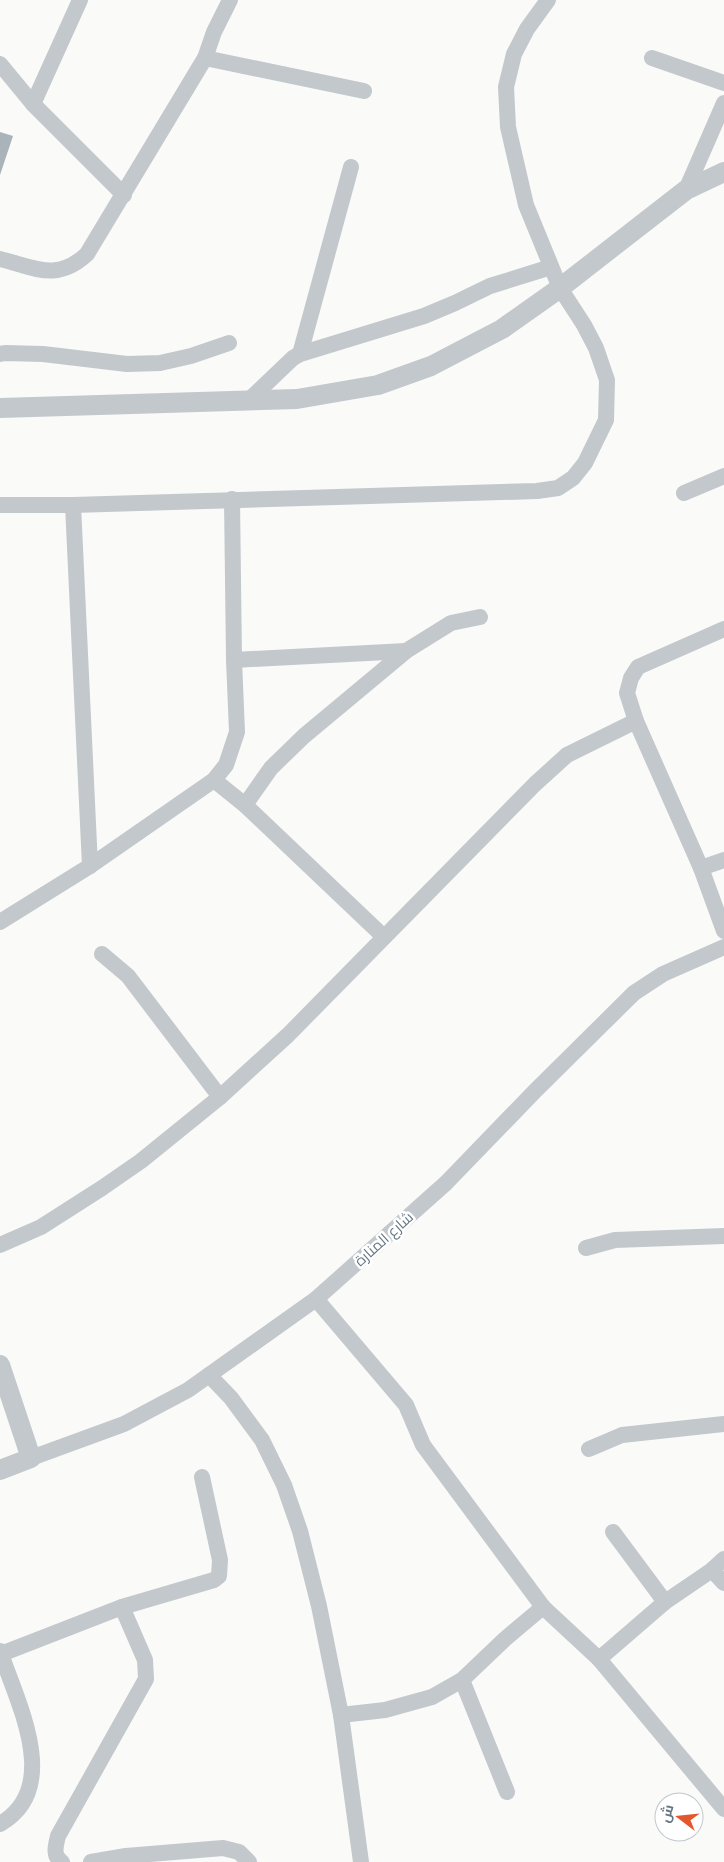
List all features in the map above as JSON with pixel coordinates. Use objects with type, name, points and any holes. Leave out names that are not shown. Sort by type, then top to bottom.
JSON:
[{"type":"street","points":[[33,104],[80,0]]},
{"type":"street","points":[[0,259],[46,271],[56,271],[77,263],[87,254],[206,58],[214,32],[230,0]]},
{"type":"street","points":[[0,505],[73,505],[537,491],[558,488],[573,478],[585,463],[606,420],[607,380],[596,348],[584,325],[560,288],[526,205],[508,127],[506,87],[514,54],[527,29],[548,0]]},
{"type":"street","points":[[206,58],[364,91]]},
{"type":"street","points":[[652,58],[724,83]]},
{"type":"street","points":[[0,64],[33,104],[124,194]]},
{"type":"street","points":[[686,190],[724,103]]},
{"type":"street","points":[[300,354],[351,167]]},
{"type":"street","points":[[0,408],[63,404],[297,399],[378,385],[431,366],[502,329],[560,288],[686,190],[724,172]]},
{"type":"street","points":[[248,401],[293,358],[300,354],[424,316],[490,286],[551,266]]},
{"type":"street","points":[[0,354],[43,354],[127,364],[160,363],[191,356],[229,343]]},
{"type":"street","points":[[684,493],[724,476]]},
{"type":"street","points":[[0,922],[90,866],[214,780],[226,765],[238,732],[234,660],[232,499]]},
{"type":"street","points":[[73,505],[90,866]]},
{"type":"street","points":[[245,804],[271,768],[297,743],[406,651],[451,623],[480,617]]},
{"type":"street","points":[[724,629],[638,667],[631,678],[627,693],[636,721],[701,868],[724,931]]},
{"type":"street","points":[[234,660],[406,651]]},
{"type":"street","points":[[0,1246],[49,1222],[102,1188],[141,1161],[220,1097],[288,1035],[535,784],[567,755],[636,721]]},
{"type":"street","points":[[214,780],[245,804],[384,937]]},
{"type":"street","points":[[701,868],[724,860]]},
{"type":"street","name":"شارع المنارة","points":[[0,1470],[124,1424],[188,1390],[316,1299],[446,1183],[535,1091],[634,994],[663,974],[724,946]]},
{"type":"street","points":[[102,954],[128,976],[220,1097]]},
{"type":"street","points":[[586,1248],[615,1240],[724,1236]]},
{"type":"street","points":[[316,1299],[406,1405],[423,1445],[543,1607],[599,1659],[724,1809]]},
{"type":"street","points":[[0,1365],[31,1458]]},
{"type":"street","points":[[209,1375],[231,1398],[262,1440],[284,1485],[300,1531],[319,1606],[341,1715],[361,1862]]},
{"type":"street","points":[[589,1449],[622,1435],[724,1424]]},
{"type":"street","points":[[0,1824],[11,1818],[24,1800],[32,1782],[34,1760],[27,1728],[0,1653],[122,1606],[214,1580],[219,1576],[220,1560],[202,1477]]},
{"type":"street","points":[[613,1532],[665,1602]]},
{"type":"street","points":[[599,1659],[665,1602],[712,1570],[724,1559]]},
{"type":"street","points":[[712,1570],[724,1583]]},
{"type":"street","points":[[62,1862],[58,1860],[55,1851],[58,1836],[146,1679],[145,1660],[122,1606]]},
{"type":"street","points":[[341,1715],[385,1710],[409,1704],[432,1696],[462,1680],[543,1607]]},
{"type":"street","points":[[462,1680],[506,1792]]},
{"type":"street","points":[[91,1862],[126,1856],[223,1848],[239,1852],[249,1862]]},
{"type":"building","points":[[0,132],[13,136],[0,175]]}]
